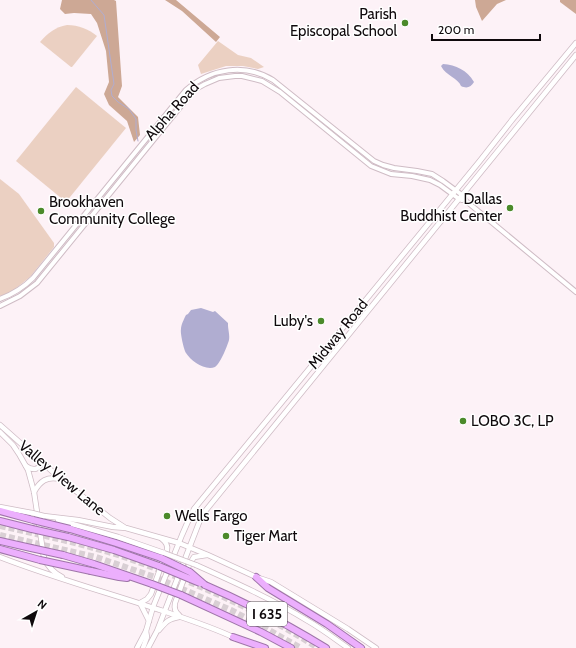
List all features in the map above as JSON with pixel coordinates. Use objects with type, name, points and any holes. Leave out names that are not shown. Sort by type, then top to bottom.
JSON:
[{"type":"highway","points":[[0,511],[35,518],[70,530],[162,556],[190,572],[205,585]]},
{"type":"highway","name":"I 635","points":[[0,521],[68,537],[114,550],[159,566],[261,611],[296,629],[326,648]]},
{"type":"highway","name":"I 635","points":[[0,541],[94,564],[152,584],[199,603],[291,648]]},
{"type":"highway","points":[[0,549],[40,560],[119,577],[137,579]]},
{"type":"highway","points":[[256,577],[268,588],[327,624],[361,648]]},
{"type":"highway","points":[[233,637],[265,648]]},
{"type":"main road","name":"Midway Road","points":[[137,648],[146,631],[153,607],[192,513],[576,43]]},
{"type":"main road","name":"Midway Road","points":[[148,648],[165,612],[202,515],[576,55]]},
{"type":"main road","points":[[512,120],[519,126]]},
{"type":"main road","name":"Valley View Lane","points":[[0,425],[2,432],[13,445],[26,466],[34,492],[35,518],[46,563],[52,571],[65,579]]},
{"type":"main road","name":"Valley View Lane","points":[[2,432],[110,518],[126,528]]},
{"type":"main road","points":[[252,440],[258,445]]},
{"type":"main road","points":[[26,466],[31,469],[35,469],[42,463]]},
{"type":"main road","points":[[34,492],[42,481],[48,478],[62,480]]},
{"type":"main road","points":[[211,490],[218,495]]},
{"type":"main road","points":[[0,507],[44,516],[118,537],[162,556],[196,565],[291,611],[348,648]]},
{"type":"main road","points":[[44,516],[126,528],[179,543],[208,554],[256,577],[271,582],[376,648]]},
{"type":"main road","points":[[140,603],[147,599],[151,594],[167,550],[168,546],[166,542],[159,538]]},
{"type":"main road","points":[[180,617],[175,610],[174,603],[189,565],[194,557],[208,554]]},
{"type":"main road","points":[[0,558],[153,607],[233,637],[255,648]]},
{"type":"main road","points":[[140,603],[149,621]]},
{"type":"main road","points":[[155,634],[166,621],[180,617]]},
{"type":"main road","points":[[144,648],[147,637],[146,631]]},
{"type":"street","name":"Alpha Road","points":[[0,299],[22,288],[33,278],[186,90],[209,75],[228,70],[244,70],[267,76],[374,161],[394,168],[432,174],[443,181],[454,192],[576,292]]},
{"type":"street","points":[[218,72],[219,78]]},
{"type":"street","points":[[242,76],[248,75],[264,78],[267,76]]},
{"type":"street","name":"Alpha Road","points":[[0,306],[20,296],[37,283],[190,95],[205,84],[219,78],[242,76],[262,81],[275,89],[371,166],[391,174],[424,178],[454,192]]},
{"type":"street","points":[[371,166],[374,161]]},
{"type":"shaded area","points":[[62,0],[116,1],[122,86],[118,97],[138,117],[140,135],[134,142],[127,121],[109,105],[104,94],[109,82],[106,51],[97,23],[91,14],[65,14],[60,9]]},
{"type":"shaded area","points":[[165,0],[176,0],[220,37],[216,42],[182,11]]},
{"type":"shaded area","points":[[475,0],[506,0],[497,4],[482,21],[476,7]]},
{"type":"shaded area","points":[[560,0],[576,0],[576,14],[560,2]]},
{"type":"shaded area","points":[[67,25],[83,28],[97,36],[72,67],[40,42],[52,31]]},
{"type":"shaded area","points":[[218,41],[238,55],[251,58],[264,67],[258,69],[243,66],[226,66],[201,74],[198,65]]},
{"type":"shaded area","points":[[443,64],[465,71],[474,82],[469,87],[461,86],[443,69],[441,66]]},
{"type":"shaded area","points":[[76,87],[126,128],[66,202],[16,161]]},
{"type":"shaded area","points":[[0,179],[19,194],[54,243],[54,247],[30,277],[10,293],[0,296]]},
{"type":"shaded area","points":[[201,308],[213,312],[215,311],[228,323],[229,338],[227,347],[217,365],[211,368],[207,368],[199,364],[188,356],[185,351],[182,338],[181,327],[186,315],[191,310]]},
{"type":"waterway","points":[[91,0],[104,15],[114,84],[111,90],[112,96],[129,109],[136,119],[138,141]]},
{"type":"tunnel","points":[[0,526],[85,546],[118,555],[148,566],[232,601],[284,628],[318,648]]},
{"type":"tunnel","points":[[0,535],[96,557],[155,577],[231,610],[301,648]]},
{"type":"place","name":"Parish Episcopal School","points":[[405,23]]},
{"type":"place","name":"Dallas Buddhist Center","points":[[510,208]]},
{"type":"place","name":"Brookhaven Community College","points":[[41,211]]},
{"type":"place","name":"Luby's","points":[[321,321]]},
{"type":"place","name":"LOBO 3C, LP","points":[[463,421]]},
{"type":"place","name":"Wells Fargo","points":[[167,516]]},
{"type":"place","name":"Tiger Mart","points":[[226,536]]}]
